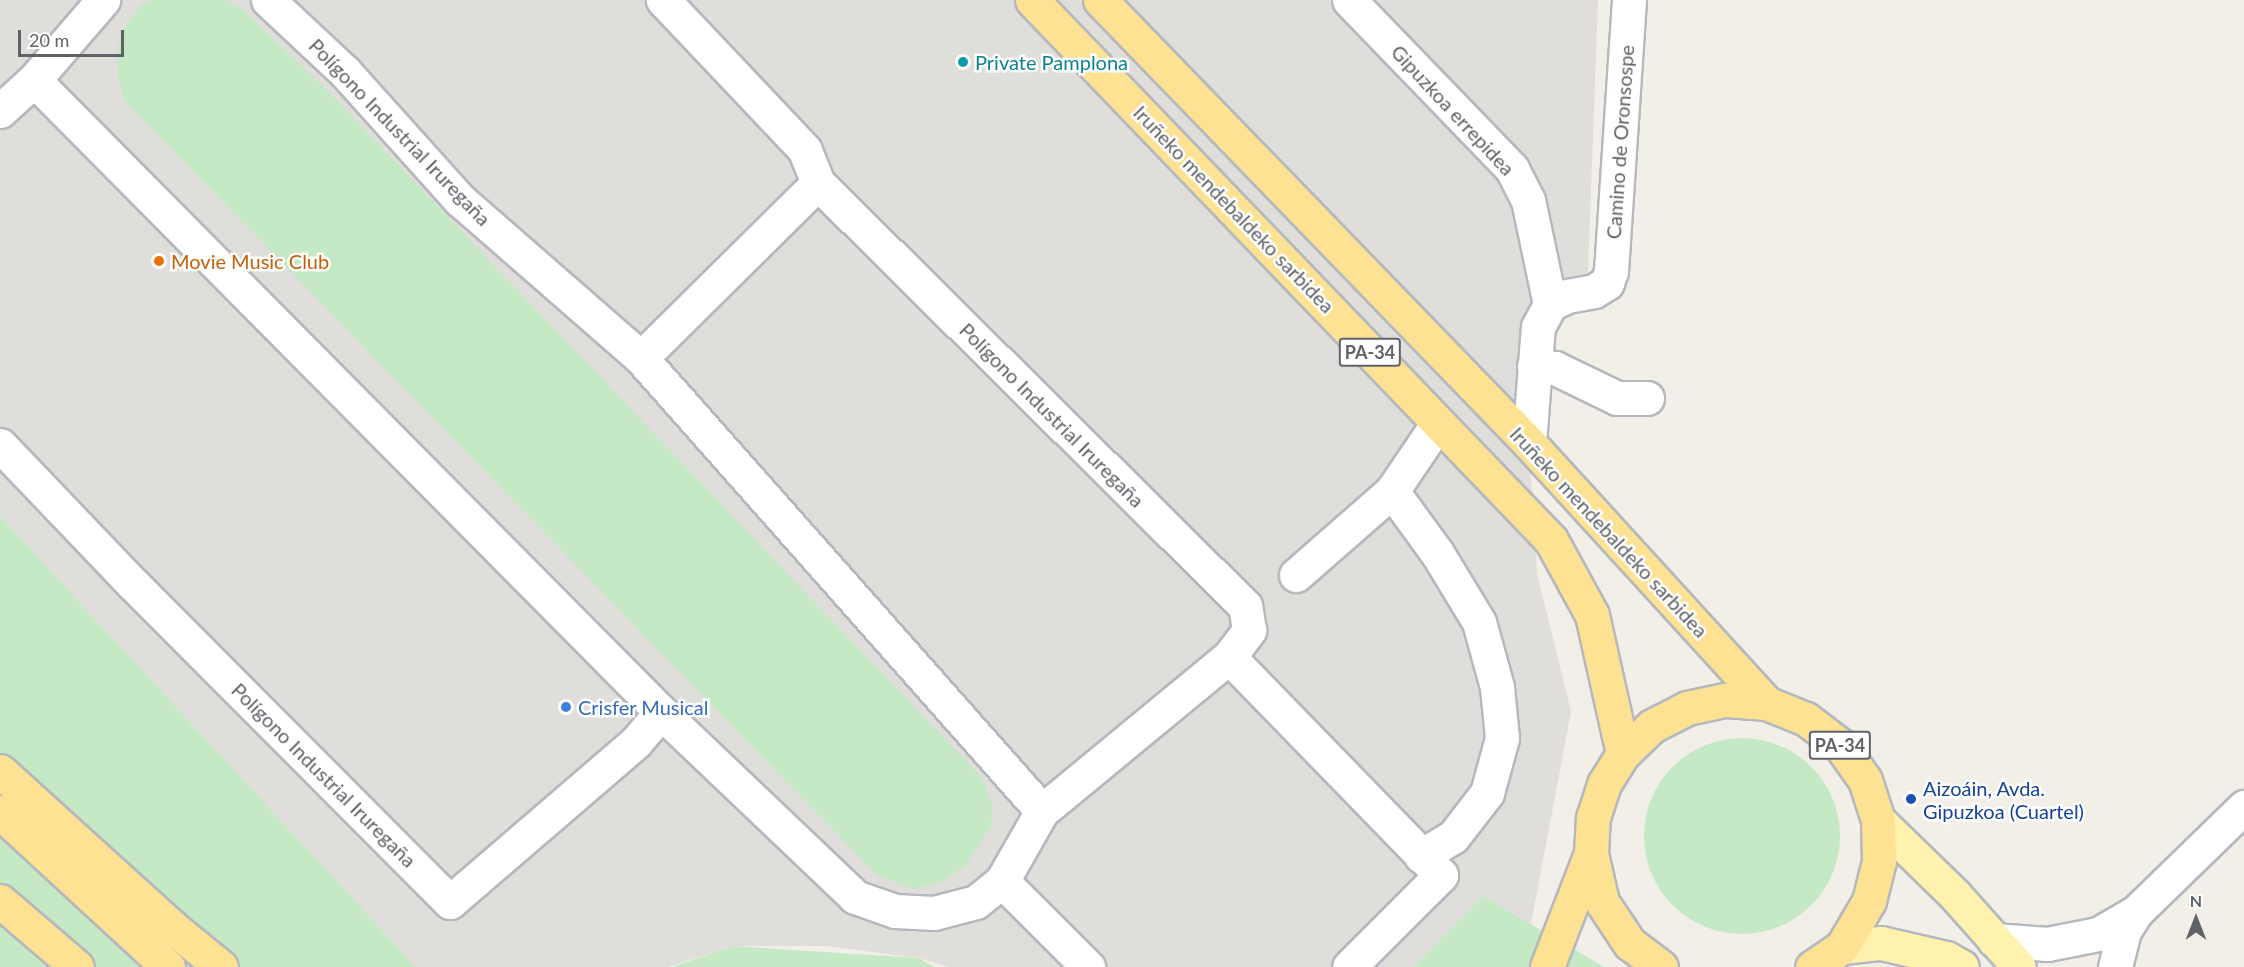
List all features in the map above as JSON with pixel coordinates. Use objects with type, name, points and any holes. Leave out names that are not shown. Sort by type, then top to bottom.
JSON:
[{"type":"highway","name":"Iruñeko mendebaldeko sarbidea","points":[[1032,0],[1551,540],[1592,615],[1623,754]]},
{"type":"highway","name":"Iruñeko mendebaldeko sarbidea","points":[[1100,0],[1529,443],[1766,703]]},
{"type":"highway","name":"PA-34","points":[[1661,967],[1630,944],[1602,902],[1591,853],[1593,818],[1604,784],[1623,754],[1652,726],[1687,708],[1726,700],[1766,703],[1806,719],[1840,745],[1865,780],[1878,820],[1879,861],[1869,901],[1842,947],[1812,967]]},
{"type":"highway","points":[[0,771],[172,927],[221,967]]},
{"type":"highway","points":[[0,812],[168,967]]},
{"type":"highway","name":"PA-34","points":[[1547,967],[1591,853]]},
{"type":"highway","points":[[0,901],[77,967]]},
{"type":"main road","points":[[1878,820],[1955,895],[2019,967]]},
{"type":"main road","points":[[1842,947],[1881,943],[1946,958],[1962,967]]},
{"type":"street","points":[[0,111],[34,80],[103,0]]},
{"type":"street","name":"Polígono Industrial Iruregaña","points":[[268,0],[345,72],[460,200],[641,358],[1042,812]]},
{"type":"street","name":"Polígono Industrial Iruregaña","points":[[34,80],[661,712],[855,897],[895,911],[934,913],[976,902],[1002,880],[1042,812],[1229,657],[1249,630],[1245,606],[818,183],[805,150],[663,0]]},
{"type":"street","name":"Gipuzkoa errepidea","points":[[1349,0],[1512,169],[1528,200],[1550,304]]},
{"type":"street","name":"Camino de Oronsospe","points":[[1550,304],[1567,296],[1594,291],[1608,283],[1629,0]]},
{"type":"street","points":[[641,358],[818,183]]},
{"type":"street","points":[[1529,443],[1538,327],[1550,304]]},
{"type":"street","points":[[1534,366],[1555,368],[1617,398],[1647,399]]},
{"type":"street","points":[[1296,574],[1392,491],[1438,423]]},
{"type":"street","name":"Polígono Industrial Iruregaña","points":[[0,445],[141,592],[450,902],[636,742],[661,712]]},
{"type":"street","points":[[1392,491],[1437,553],[1479,622],[1497,687],[1502,738],[1487,793],[1453,837],[1420,856]]},
{"type":"street","points":[[1229,657],[1420,856],[1441,875],[1348,967]]},
{"type":"street","points":[[2115,967],[2124,931],[2136,912],[2244,807]]},
{"type":"street","points":[[1002,880],[1088,967]]},
{"type":"street","points":[[1994,940],[2047,944],[2074,940],[2098,934],[2136,912]]},
{"type":"shaded area","points":[[0,0],[1598,0],[1588,272],[1548,315],[1529,443],[1537,573],[1571,712],[1531,924],[1483,896],[1413,967],[949,967],[918,958],[826,946],[733,946],[668,967],[416,967],[0,516]]},
{"type":"green space","points":[[152,0],[226,0],[245,12],[328,91],[982,778],[992,805],[991,826],[966,865],[941,882],[913,889],[877,875],[125,101],[118,80],[117,52],[122,32],[140,6]]},
{"type":"green space","points":[[0,516],[416,967],[0,967]]},
{"type":"green space","points":[[1742,738],[1761,740],[1779,746],[1796,755],[1811,767],[1823,782],[1832,799],[1838,817],[1840,836],[1838,855],[1832,873],[1823,890],[1811,905],[1796,917],[1779,926],[1761,932],[1742,934],[1723,932],[1705,926],[1688,917],[1673,905],[1661,890],[1652,873],[1646,855],[1644,836],[1646,817],[1652,799],[1661,782],[1673,767],[1688,755],[1705,746],[1723,740]]},
{"type":"green space","points":[[1483,896],[1604,967],[1413,967]]},
{"type":"green space","points":[[733,946],[918,958],[935,967],[672,967]]},
{"type":"place","name":"Private Pamplona","points":[[963,62]]},
{"type":"place","name":"Movie Music Club","points":[[159,261]]},
{"type":"place","name":"Crisfer Musical","points":[[566,707]]},
{"type":"place","name":"Aizoáin, Avda. Gipuzkoa (Cuartel)","points":[[1911,799]]}]
